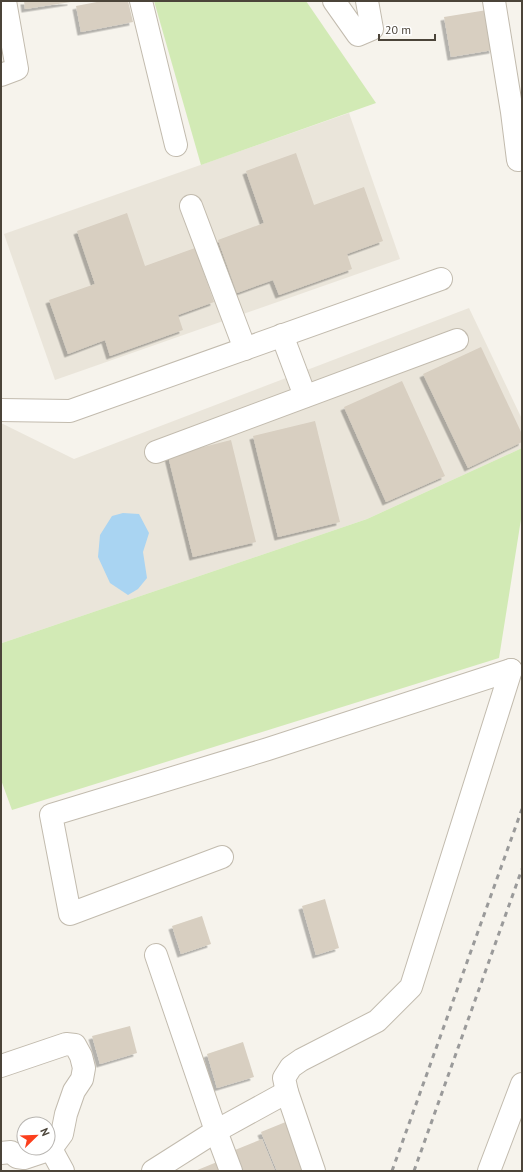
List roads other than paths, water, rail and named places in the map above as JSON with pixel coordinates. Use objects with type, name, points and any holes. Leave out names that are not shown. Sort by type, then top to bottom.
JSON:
[{"type":"street","points":[[1,75],[18,70],[5,1]]},
{"type":"street","points":[[141,1],[176,144]]},
{"type":"street","points":[[334,1],[358,35],[372,29],[367,1]]},
{"type":"street","points":[[494,1],[512,112],[518,160]]},
{"type":"street","points":[[191,206],[245,349]]},
{"type":"street","points":[[1,410],[70,411],[441,280]]},
{"type":"street","points":[[282,335],[305,396]]},
{"type":"street","points":[[156,452],[457,340]]},
{"type":"street","points":[[222,857],[70,914],[51,815],[268,749],[511,670],[410,987],[377,1021],[301,1060],[291,1067],[284,1078],[287,1092],[314,1171]]},
{"type":"street","points":[[156,955],[231,1171]]},
{"type":"street","points":[[1,1066],[66,1044],[75,1045],[81,1056],[84,1068],[82,1079],[74,1090],[66,1114],[62,1134],[56,1142]]},
{"type":"street","points":[[489,1171],[522,1084]]},
{"type":"street","points":[[153,1171],[216,1131],[287,1092]]},
{"type":"street","points":[[1,1153],[11,1152],[16,1156]]},
{"type":"street","points":[[17,1156],[24,1158],[30,1156]]},
{"type":"street","points":[[55,1156],[63,1171]]},
{"type":"water","points":[[123,513],[139,514],[149,533],[143,552],[147,578],[138,589],[128,595],[110,583],[98,557],[100,535],[112,516]]},
{"type":"railway","points":[[392,1171],[522,809]]},
{"type":"railway","points":[[414,1171],[522,869]]}]
